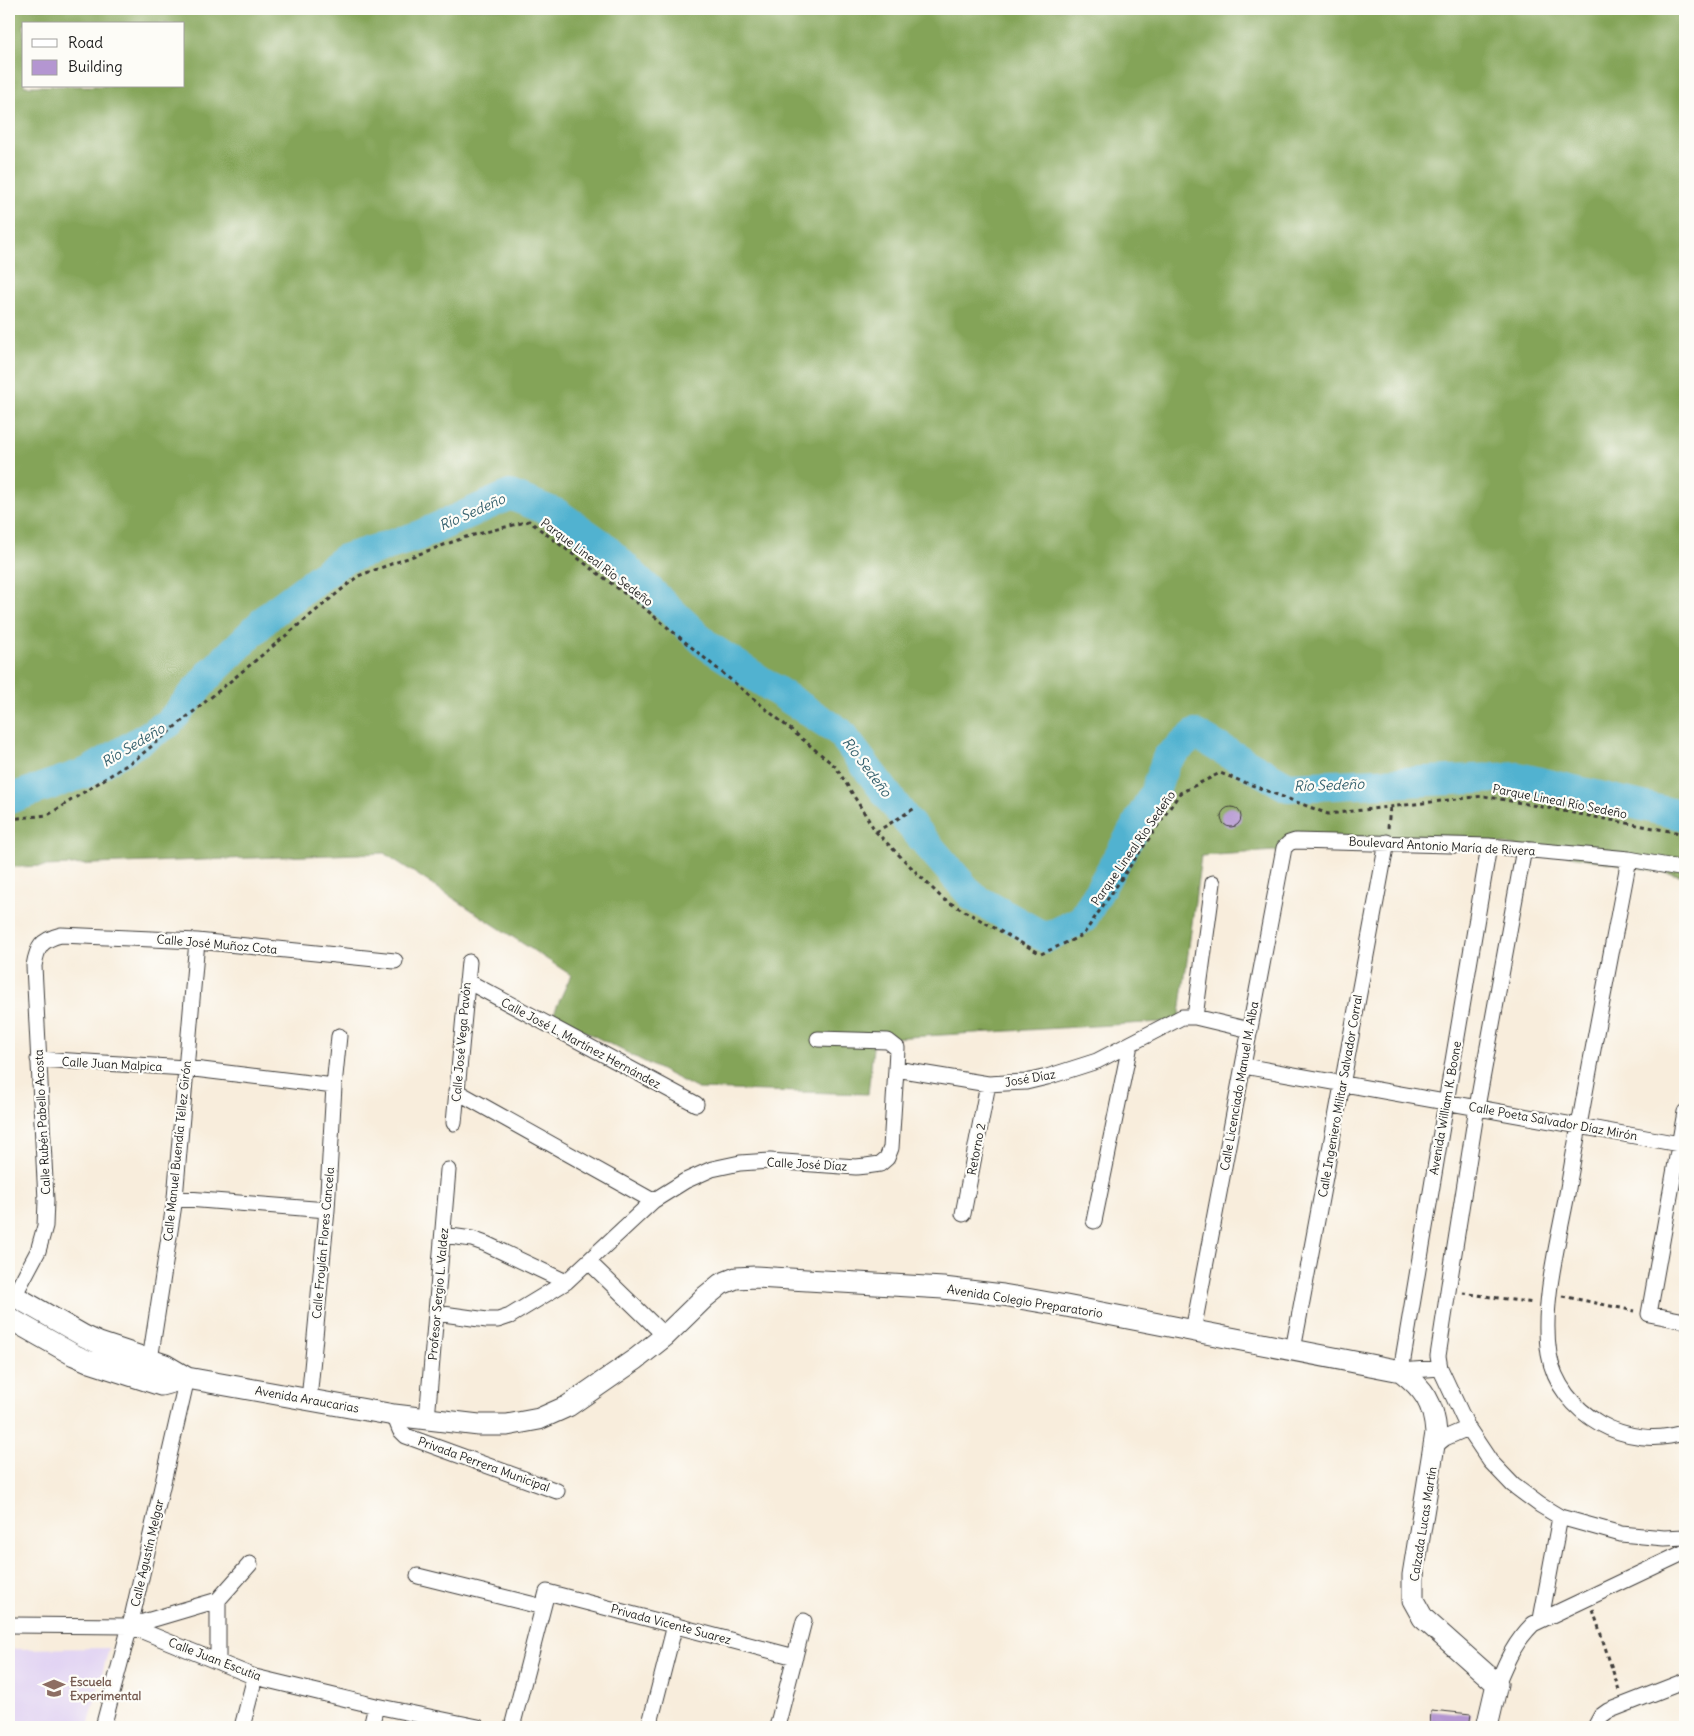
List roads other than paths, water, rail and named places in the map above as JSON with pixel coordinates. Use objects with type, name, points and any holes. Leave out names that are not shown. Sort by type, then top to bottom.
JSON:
[{"type":"street","name":"Boulevard Antonio María de Rivera","points":[[1289,843],[1295,840],[1489,846],[1629,859],[1685,869]]},
{"type":"street","name":"Calle Ingeniero Militar Salvador Corral","points":[[1293,1350],[1387,842]]},
{"type":"street","name":"Calle Licenciado Manuel M. Alba","points":[[1193,1331],[1284,848],[1289,843]]},
{"type":"street","name":"Avenida William K. Boone","points":[[1401,1371],[1489,846]]},
{"type":"street","points":[[1524,849],[1477,1107],[1438,1356],[1440,1368],[1468,1428],[1490,1461],[1513,1485],[1540,1505],[1560,1517],[1621,1534],[1685,1538]]},
{"type":"street","points":[[1629,859],[1579,1125],[1549,1299],[1546,1329],[1549,1356],[1557,1380],[1574,1404],[1598,1423],[1619,1433],[1646,1438],[1676,1436],[1685,1432]]},
{"type":"street","points":[[1195,1017],[1214,883]]},
{"type":"street","name":"Calle José Muñoz Cota","points":[[42,944],[49,938],[61,935],[197,941],[395,962]]},
{"type":"street","name":"Calle Manuel Buendía Téllez Girón","points":[[150,1360],[175,1198],[197,941]]},
{"type":"street","name":"Calle Rubén Pabello Acosta","points":[[11,1294],[38,1251],[45,1226],[46,1200],[34,966],[36,952],[42,944]]},
{"type":"street","name":"Calle José Vega Pavón","points":[[454,1122],[469,962]]},
{"type":"street","name":"Calle José L. Martínez Hernández","points":[[467,981],[696,1104]]},
{"type":"street","name":"José Díaz","points":[[896,1069],[988,1084],[1026,1082],[1097,1061],[1182,1017],[1195,1017],[1250,1030]]},
{"type":"street","name":"Calle Froylán Flores Cancela","points":[[309,1400],[327,1210],[334,1086],[339,1036]]},
{"type":"street","points":[[818,1039],[888,1042],[897,1048],[896,1069]]},
{"type":"street","points":[[1094,1221],[1130,1045]]},
{"type":"street","name":"Calle Juan Malpica","points":[[38,1059],[186,1068],[334,1086]]},
{"type":"street","name":"Calle Poeta Salvador Díaz Mirón","points":[[1244,1066],[1682,1145]]},
{"type":"street","name":"Calle José Díaz","points":[[436,1313],[487,1320],[498,1320],[510,1316],[566,1282],[653,1201],[686,1181],[712,1169],[740,1163],[770,1161],[856,1168],[880,1164],[887,1158],[890,1148],[896,1069]]},
{"type":"street","name":"Retorno 2","points":[[963,1214],[988,1084]]},
{"type":"street","points":[[456,1091],[653,1201]]},
{"type":"street","points":[[1685,1112],[1682,1145],[1649,1314],[1685,1321]]},
{"type":"street","name":"Profesor Sergio L. Valdez","points":[[427,1419],[448,1170]]},
{"type":"street","points":[[175,1198],[327,1210]]},
{"type":"street","points":[[443,1235],[472,1239],[486,1244],[566,1282]]},
{"type":"street","points":[[589,1262],[665,1336]]},
{"type":"street","name":"Avenida Colegio Preparatorio","points":[[427,1419],[479,1425],[507,1425],[539,1419],[568,1406],[636,1359],[665,1336],[705,1296],[721,1284],[736,1278],[755,1277],[943,1288],[1003,1295],[1401,1371],[1440,1368]]},
{"type":"street","name":"Avenida Araucarias","points":[[11,1294],[84,1336],[99,1343],[165,1365],[187,1378],[394,1415],[427,1419]]},
{"type":"street","name":"Avenida Araucarias","points":[[9,1318],[74,1356],[90,1362],[161,1385],[187,1378]]},
{"type":"street","points":[[74,1356],[84,1336]]},
{"type":"street","name":"Calzada Lucas Martín","points":[[1401,1371],[1419,1386],[1428,1400],[1436,1420],[1435,1446],[1414,1575],[1414,1600],[1423,1618],[1497,1684]]},
{"type":"street","name":"Calle Agustín Melgar","points":[[104,1727],[130,1626],[187,1378]]},
{"type":"street","name":"Privada Perrera Municipal","points":[[394,1415],[400,1430],[406,1436],[557,1491]]},
{"type":"street","points":[[1435,1446],[1445,1438],[1468,1428]]},
{"type":"street","points":[[1541,1619],[1560,1517]]},
{"type":"street","points":[[1487,1727],[1497,1684],[1511,1651],[1518,1640],[1533,1624],[1685,1552]]},
{"type":"street","points":[[130,1626],[218,1600],[250,1564]]},
{"type":"street","points":[[418,1576],[543,1608],[512,1727]]},
{"type":"street","name":"Privada Vicente Suarez","points":[[543,1608],[547,1592],[795,1658]]},
{"type":"street","points":[[218,1600],[218,1662]]},
{"type":"street","points":[[777,1727],[804,1621]]},
{"type":"street","name":"Calle Juan Escutia","points":[[9,1625],[130,1626],[255,1676],[376,1706],[478,1727]]},
{"type":"street","points":[[648,1727],[675,1625]]},
{"type":"street","points":[[242,1727],[255,1676]]},
{"type":"street","points":[[1596,1727],[1601,1716],[1623,1704],[1685,1681]]},
{"type":"street","points":[[371,1727],[376,1706]]},
{"type":"waterway","name":"Río Sedeño","points":[[9,799],[88,772],[169,723],[208,676],[271,614],[344,559],[418,536],[510,495],[558,514],[601,544],[708,646],[840,732],[907,821],[973,897],[1046,938],[1083,919],[1154,794],[1167,758],[1195,734],[1288,787],[1519,777],[1685,816]]},
{"type":"place","name":"Escuela Experimental","points":[[54,1688]]}]
